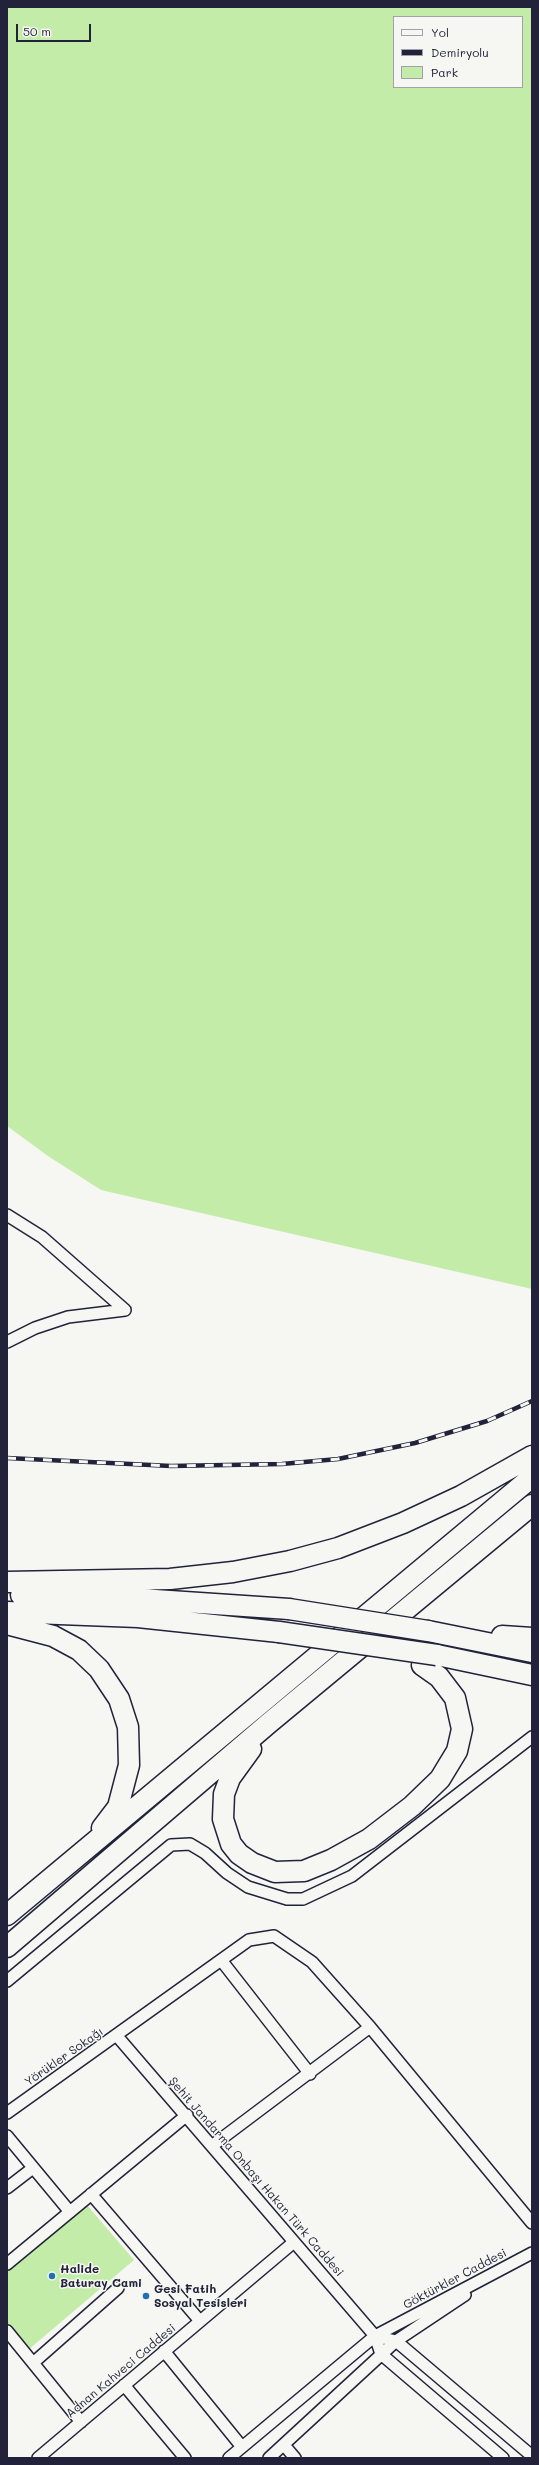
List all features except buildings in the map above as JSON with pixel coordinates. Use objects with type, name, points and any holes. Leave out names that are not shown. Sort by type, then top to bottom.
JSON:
[{"type":"highway","points":[[7,1582],[170,1579],[234,1572],[290,1561],[338,1548],[403,1523],[461,1496],[532,1456]]},
{"type":"highway","points":[[7,1915],[85,1852],[532,1477]]},
{"type":"highway","points":[[7,1947],[269,1723],[532,1505]]},
{"type":"highway","points":[[7,1595],[140,1598],[289,1609],[428,1631],[532,1652]]},
{"type":"highway","points":[[7,1612],[138,1617],[279,1632],[430,1660],[532,1674]]},
{"type":"highway","points":[[7,1624],[53,1636],[79,1650],[99,1669],[123,1708],[130,1748],[126,1784],[118,1806],[85,1852]]},
{"type":"highway","points":[[428,1631],[532,1638]]},
{"type":"highway","points":[[269,1723],[230,1778],[223,1798],[223,1819],[231,1844],[244,1858],[267,1870],[282,1873],[296,1873],[344,1853],[387,1826],[420,1799],[451,1763],[461,1738],[461,1721],[457,1703],[430,1660]]},
{"type":"street","points":[[7,1215],[42,1237],[125,1310],[68,1317],[35,1328],[7,1342]]},
{"type":"street","points":[[7,1981],[171,1845],[190,1844],[205,1853],[227,1873],[248,1887],[287,1899],[303,1899],[352,1876],[532,1737]]},
{"type":"street","name":"Yörükler Sokağı","points":[[7,2112],[117,2036],[249,1940],[274,1936],[312,1962],[370,2027],[532,2223]]},
{"type":"street","points":[[221,1960],[310,2074]]},
{"type":"street","points":[[212,2145],[310,2074],[370,2027]]},
{"type":"street","name":"Şehit Jandarma Onbaşı Hakan Türk Caddesi","points":[[117,2036],[375,2336],[381,2354]]},
{"type":"street","points":[[7,2264],[187,2116]]},
{"type":"street","points":[[7,2136],[70,2212]]},
{"type":"street","points":[[7,2188],[33,2168]]},
{"type":"street","points":[[91,2194],[200,2321]]},
{"type":"street","name":"Adnan Kahveci Caddesi","points":[[38,2458],[294,2242]]},
{"type":"street","points":[[518,2260],[532,2253]]},
{"type":"street","name":"Göktürkler Caddesi","points":[[229,2458],[375,2336],[518,2260]]},
{"type":"street","name":"Göktürkler Caddesi","points":[[269,2458],[396,2341],[518,2260]]},
{"type":"street","points":[[33,2363],[118,2288]]},
{"type":"street","points":[[7,2331],[81,2422]]},
{"type":"street","points":[[375,2336],[396,2341],[532,2456]]},
{"type":"street","points":[[164,2352],[242,2447]]},
{"type":"street","points":[[381,2354],[504,2458]]},
{"type":"street","points":[[124,2385],[185,2458]]},
{"type":"street","points":[[284,2445],[295,2458]]},
{"type":"green space","points":[[7,7],[532,7],[532,1289],[101,1190],[48,1156],[7,1126]]},
{"type":"green space","points":[[86,2204],[134,2260],[28,2350],[7,2325],[7,2270]]},
{"type":"railway","points":[[7,1458],[171,1466],[282,1464],[338,1459],[415,1443],[487,1421],[532,1401]]},
{"type":"place","name":"Halide Baturay Cami","points":[[52,2276]]},
{"type":"place","name":"Gesi Fatih Sosyal Tesisleri","points":[[146,2296]]}]
